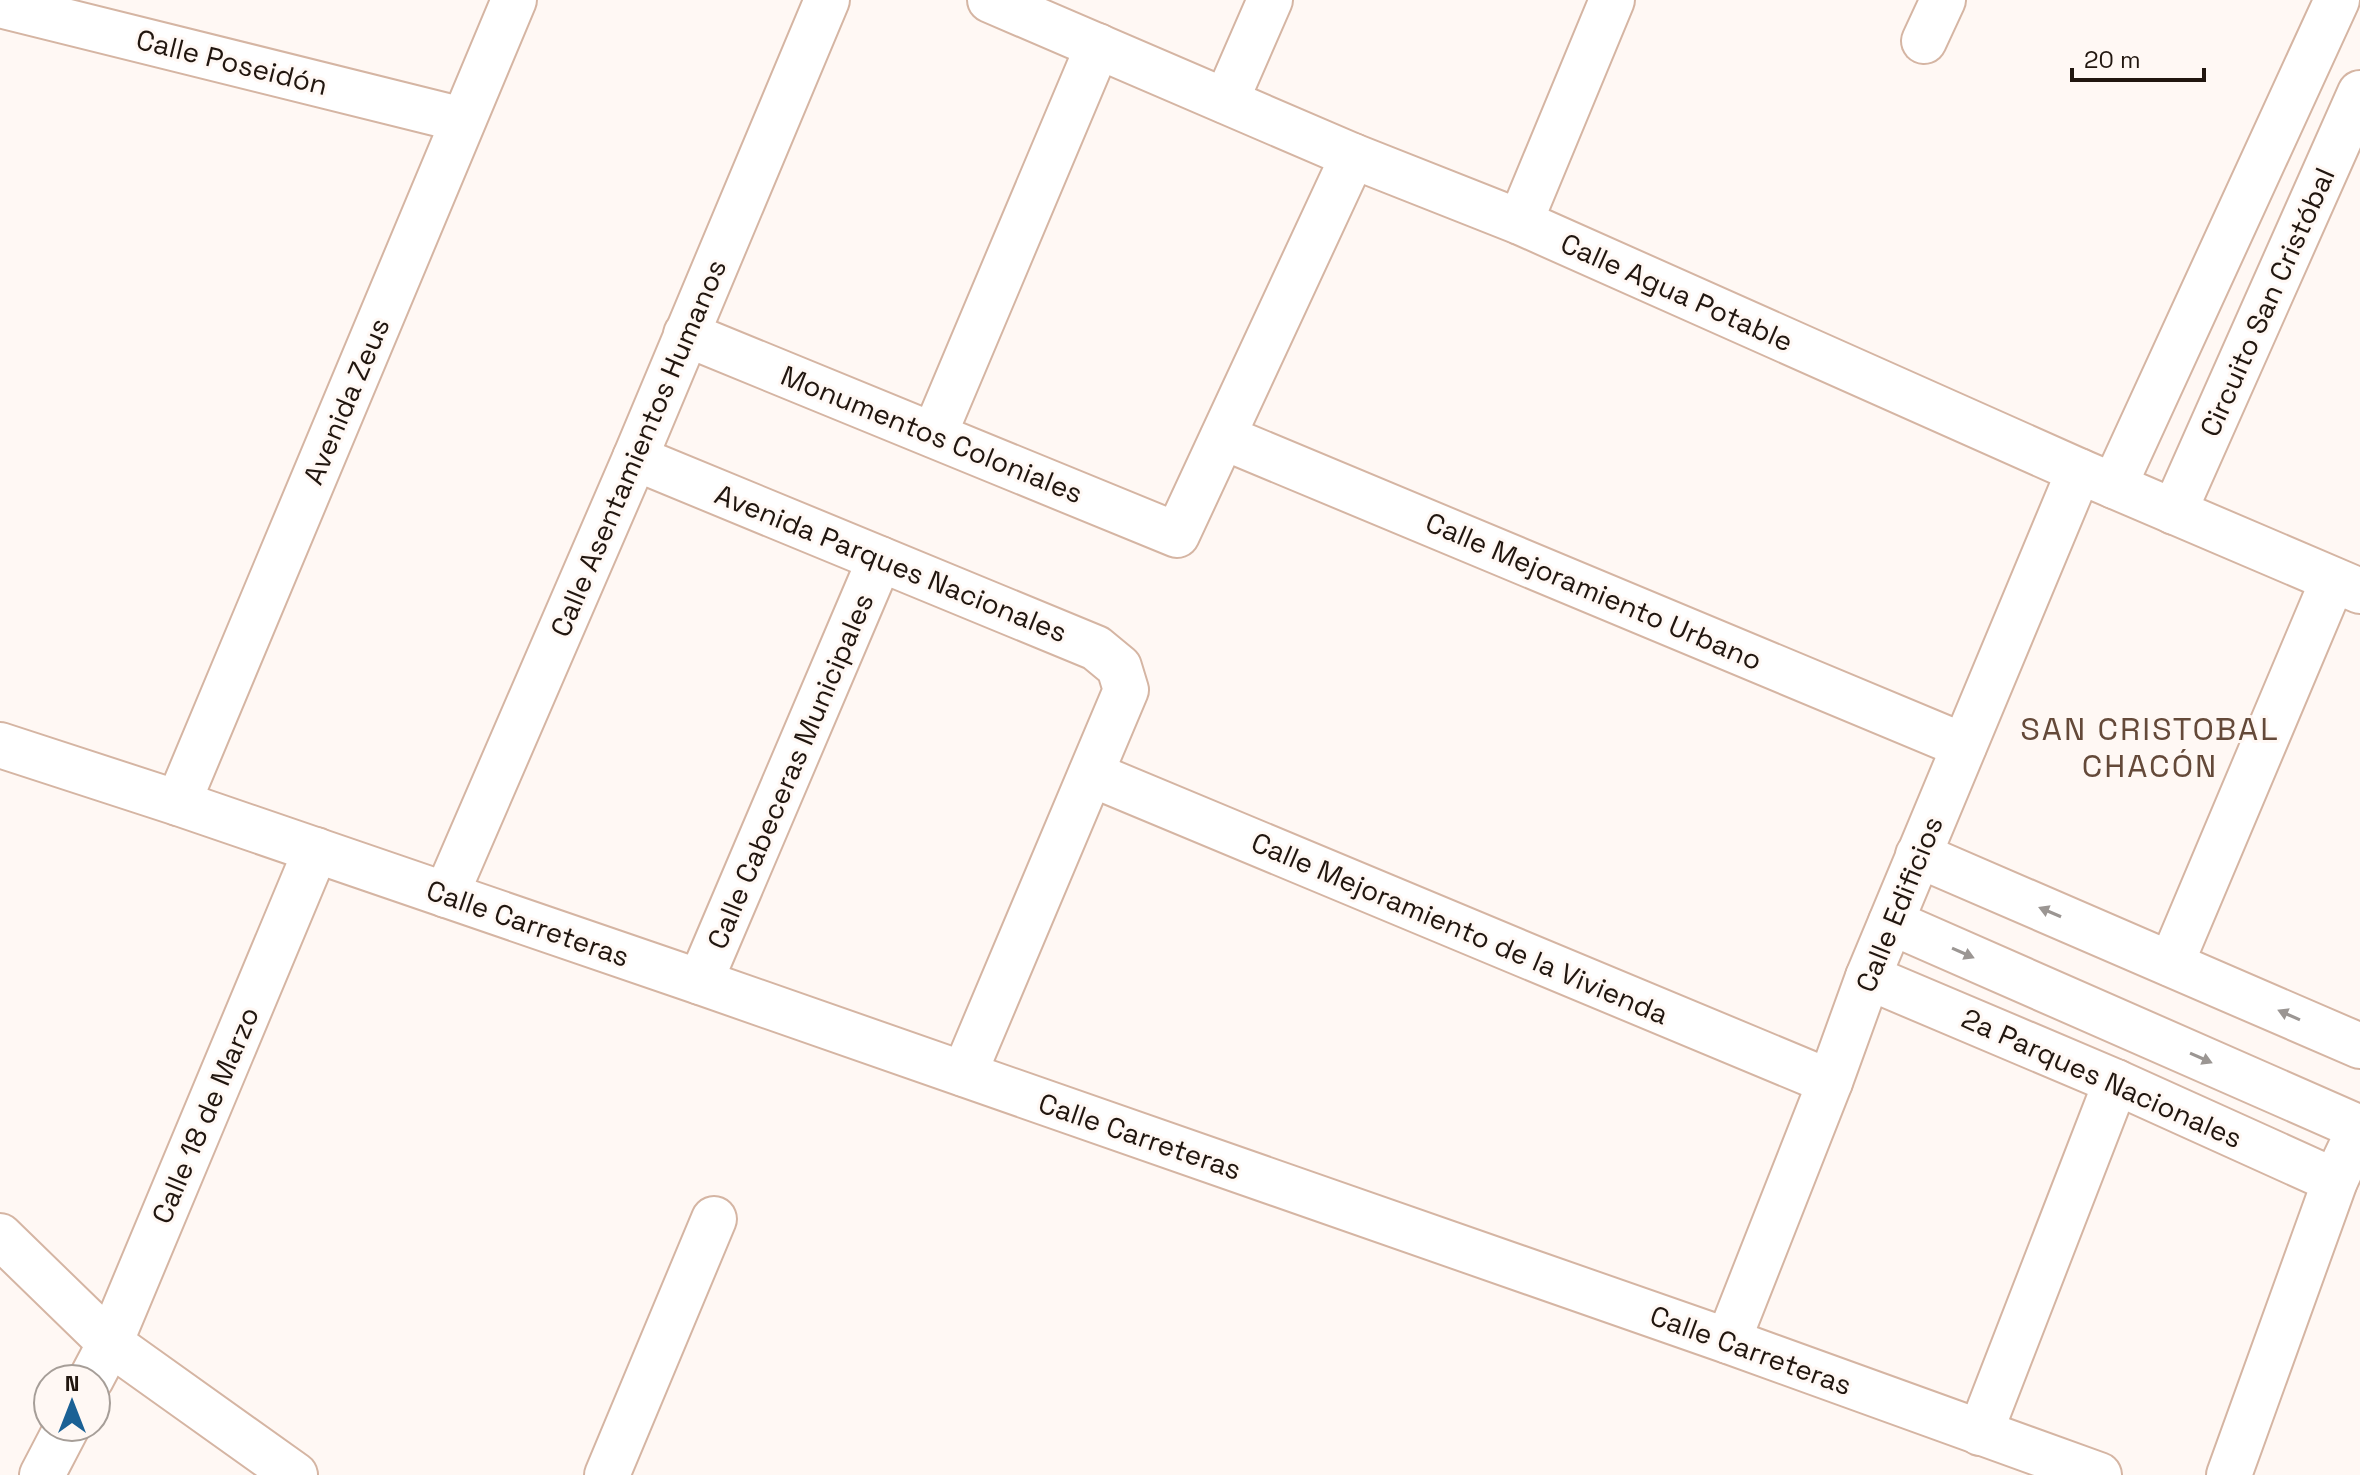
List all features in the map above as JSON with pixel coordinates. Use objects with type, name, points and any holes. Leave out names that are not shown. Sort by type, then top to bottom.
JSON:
[{"type":"street","name":"Avenida Zeus","points":[[178,803],[514,0]]},
{"type":"street","name":"Calle Asentamientos Humanos","points":[[446,895],[635,458],[827,0]]},
{"type":"street","name":"Calle Agua Potable","points":[[990,0],[1353,156],[1520,222],[2346,586]]},
{"type":"street","points":[[1226,101],[1270,0]]},
{"type":"street","points":[[1520,222],[1612,0]]},
{"type":"street","points":[[1924,41],[1943,0]]},
{"type":"street","name":"Calle Edificios","points":[[1728,1341],[1868,977],[1964,746],[2337,0]]},
{"type":"street","name":"Calle Poseidón","points":[[0,5],[463,120]]},
{"type":"street","points":[[934,435],[1098,46]]},
{"type":"street","name":"Circuito San Cristóbal","points":[[2174,512],[2360,93]]},
{"type":"street","points":[[1223,437],[1353,156]]},
{"type":"street","name":"Monumentos Coloniales","points":[[686,334],[1177,535],[1223,437]]},
{"type":"street","name":"Calle Mejoramiento Urbano","points":[[1223,437],[1964,746]]},
{"type":"street","name":"Avenida Parques Nacionales","points":[[635,458],[1096,648],[1119,667],[1126,690],[1091,774]]},
{"type":"street","name":"Calle Cabeceras Municipales","points":[[700,982],[880,559]]},
{"type":"street","points":[[2171,964],[2346,586]]},
{"type":"street","name":"Calle Carreteras","points":[[0,745],[700,982],[1728,1341],[2099,1475]]},
{"type":"street","points":[[964,1074],[1091,774]]},
{"type":"street","name":"Calle Mejoramiento de la Vivienda","points":[[1091,774],[1830,1082]]},
{"type":"street","name":"Calle 18 de Marzo","points":[[101,1361],[316,850]]},
{"type":"street","points":[[1918,855],[2360,1046]]},
{"type":"street","points":[[1891,922],[2360,1128],[2335,1181],[2229,1475]]},
{"type":"street","name":"2a Parques Nacionales","points":[[1868,977],[2116,1082],[2335,1181]]},
{"type":"street","points":[[1980,1433],[2116,1082]]},
{"type":"street","points":[[607,1475],[714,1219]]},
{"type":"street","points":[[0,1236],[101,1361],[295,1475]]},
{"type":"street","points":[[42,1475],[59,1443]]},
{"type":"district","name":"SAN CRISTOBAL CHACÓN","points":[[2150,748]]}]
